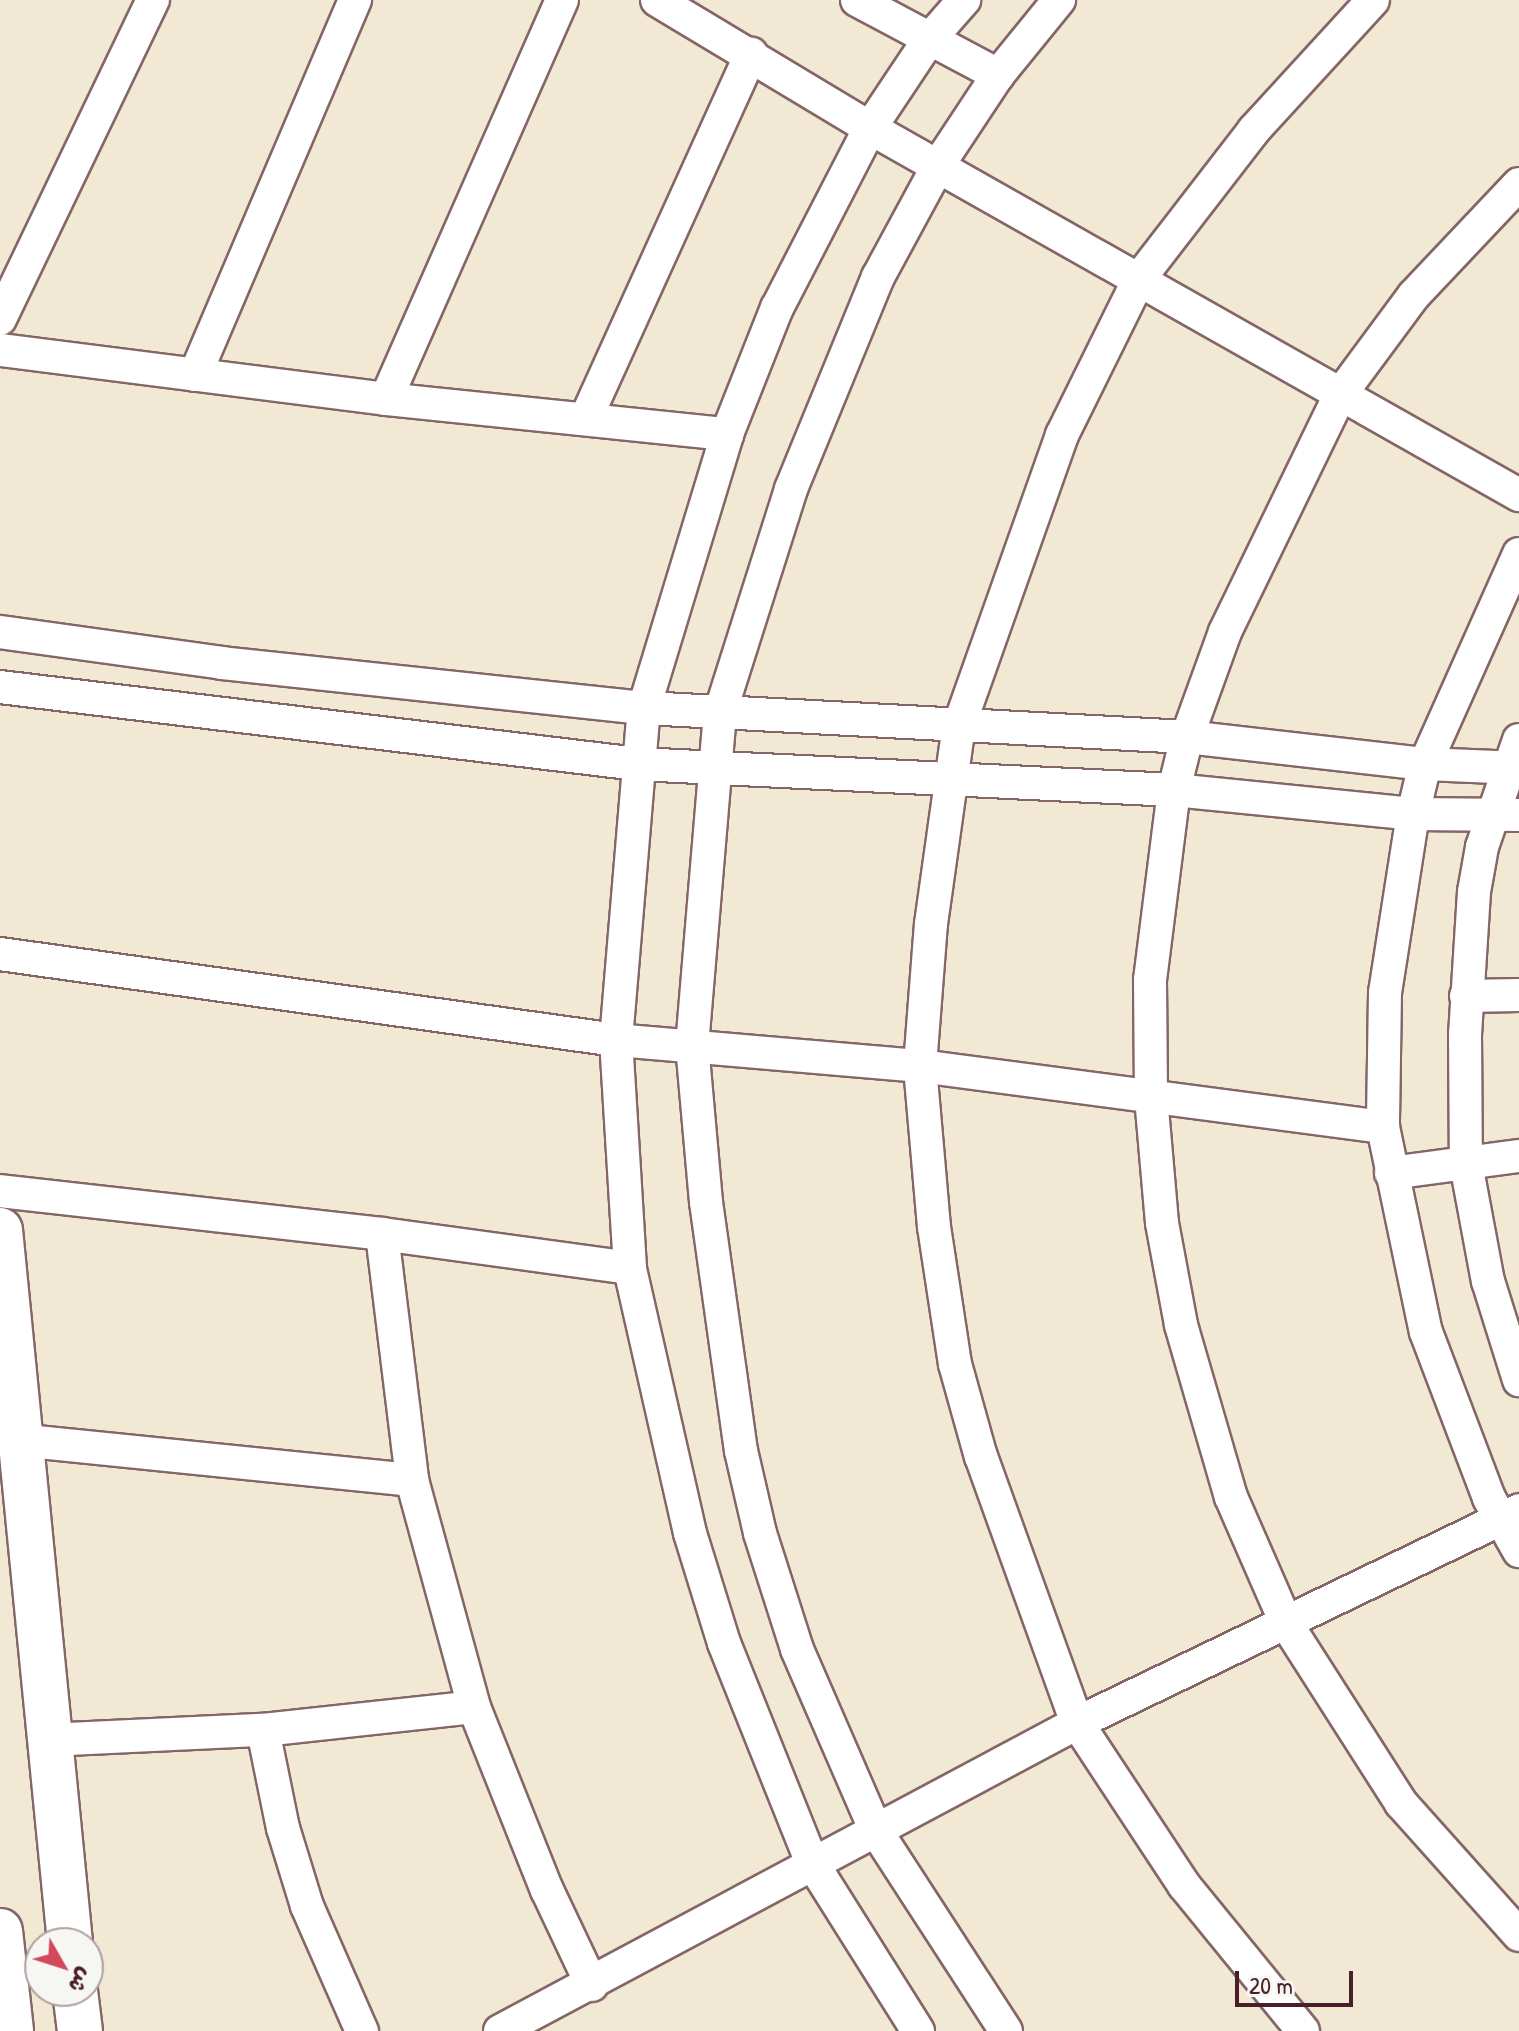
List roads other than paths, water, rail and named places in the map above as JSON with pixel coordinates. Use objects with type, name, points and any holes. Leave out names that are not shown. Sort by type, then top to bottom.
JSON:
[{"type":"street","points":[[0,319],[153,0]]},
{"type":"street","points":[[195,375],[355,0]]},
{"type":"street","points":[[386,399],[562,0]]},
{"type":"street","points":[[657,0],[870,128],[939,164],[1519,495]]},
{"type":"street","points":[[857,0],[928,41],[998,75]]},
{"type":"street","points":[[918,2031],[812,1863],[719,1630],[687,1519],[630,1268],[616,1040],[644,708],[727,434],[777,308],[870,128],[928,41],[964,0]]},
{"type":"street","points":[[1006,2031],[876,1831],[797,1649],[760,1533],[723,1346],[692,1046],[696,954],[718,767],[720,713],[791,489],[830,387],[878,277],[939,164],[998,75],[1059,0]]},
{"type":"street","points":[[1303,2031],[1184,1885],[1077,1723],[981,1457],[955,1364],[934,1227],[920,1066],[931,924],[954,780],[959,726],[1062,435],[1139,279],[1254,130],[1373,0]]},
{"type":"street","points":[[586,418],[751,54]]},
{"type":"street","points":[[1519,184],[1414,295],[1340,395],[1225,632],[1187,737],[1174,790],[1150,980],[1151,1097],[1162,1223],[1181,1325],[1231,1497],[1286,1623],[1401,1803],[1519,1935]]},
{"type":"street","points":[[0,350],[386,399],[727,434]]},
{"type":"street","points":[[1519,554],[1425,764],[1413,814],[1385,993],[1383,1127],[1426,1332],[1509,1514],[1519,1551]]},
{"type":"street","points":[[0,632],[222,663],[644,708],[1187,737],[1425,764],[1513,769]]},
{"type":"street","points":[[0,687],[637,764],[1174,790],[1413,814],[1506,816]]},
{"type":"street","points":[[1519,740],[1506,816],[1474,892],[1466,996],[1466,1164],[1488,1281],[1519,1380]]},
{"type":"street","points":[[0,954],[616,1040],[920,1066],[1383,1127]]},
{"type":"street","points":[[1466,996],[1519,995]]},
{"type":"street","points":[[1391,1173],[1519,1156]]},
{"type":"street","points":[[0,1191],[382,1234],[630,1268]]},
{"type":"street","points":[[0,1230],[47,1740],[68,1927]]},
{"type":"street","points":[[382,1234],[412,1480],[474,1707],[547,1890],[592,1985]]},
{"type":"street","points":[[18,1440],[412,1480]]},
{"type":"street","points":[[500,2031],[592,1985],[812,1863],[1077,1723],[1509,1514]]},
{"type":"street","points":[[47,1740],[263,1730],[474,1707]]},
{"type":"street","points":[[263,1730],[283,1828],[307,1906],[362,2031]]},
{"type":"street","points":[[0,1931],[11,2031]]},
{"type":"street","points":[[77,2007],[80,2031]]}]
